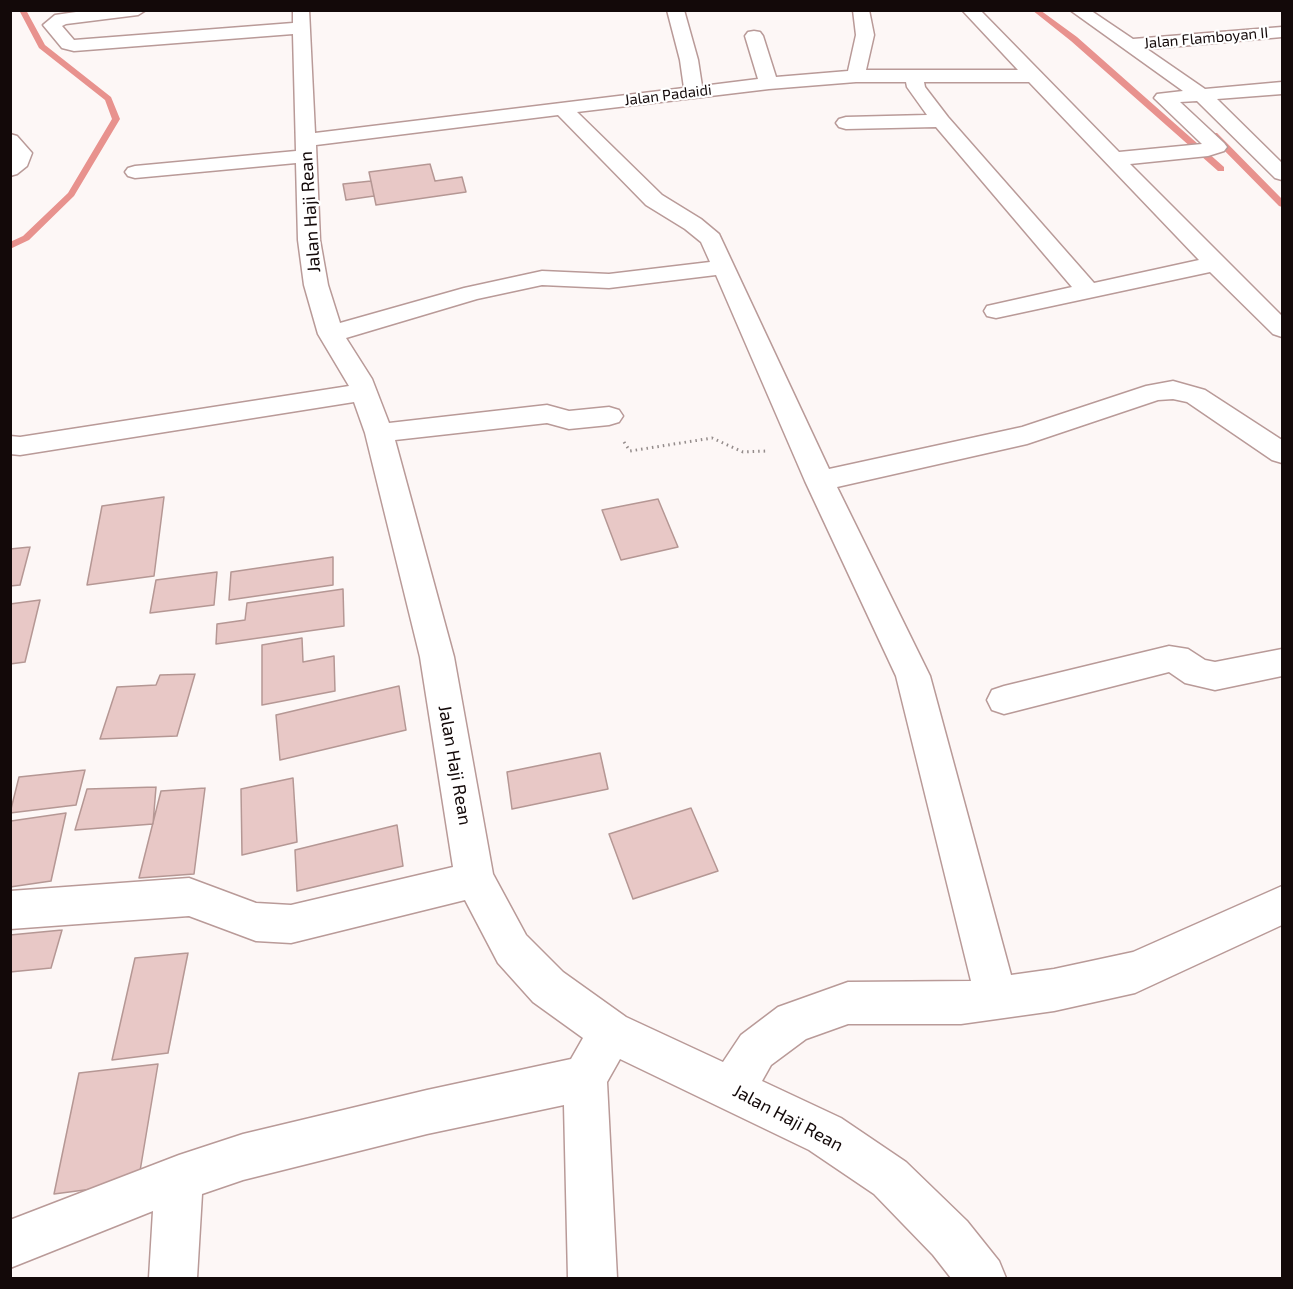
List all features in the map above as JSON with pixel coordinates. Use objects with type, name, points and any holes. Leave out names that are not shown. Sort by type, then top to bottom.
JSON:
[{"type":"street","points":[[138,10],[61,19],[52,25],[68,44],[74,46],[304,15]]},
{"type":"street","points":[[675,10],[689,60],[694,93]]},
{"type":"street","points":[[856,76],[865,35],[861,10]]},
{"type":"street","points":[[970,10],[1215,264],[1282,329]]},
{"type":"street","points":[[1078,10],[1202,95],[1279,166]]},
{"type":"street","name":"Jalan Haji Rean","points":[[304,15],[309,240],[316,285],[331,334],[359,379],[379,433],[436,657],[474,878],[512,949],[548,987],[611,1032],[825,1134],[890,1178],[950,1238],[982,1278]]},
{"type":"street","name":"Jalan Flamboyan II","points":[[1130,45],[1282,32]]},
{"type":"street","points":[[754,36],[769,83]]},
{"type":"street","name":"Jalan Padaidi","points":[[135,172],[562,108],[769,83],[856,76],[1033,76]]},
{"type":"street","points":[[914,77],[916,87],[941,121],[1087,290]]},
{"type":"street","points":[[1113,159],[1200,151],[1217,147],[1164,98],[1282,88]]},
{"type":"street","points":[[562,108],[654,200],[693,224],[711,239],[819,481],[913,676],[996,998]]},
{"type":"street","points":[[846,123],[941,121]]},
{"type":"street","points":[[10,140],[22,153],[20,162],[10,170]]},
{"type":"street","points":[[996,311],[1215,264]]},
{"type":"street","points":[[331,334],[472,293],[542,278],[609,281],[723,267]]},
{"type":"street","points":[[819,481],[1027,435],[1155,392],[1173,390],[1196,396],[1282,453]]},
{"type":"street","points":[[10,445],[20,446],[364,392]]},
{"type":"street","points":[[379,433],[547,414],[569,420],[609,416]]},
{"type":"street","points":[[1004,700],[1169,659],[1176,659],[1197,673],[1215,676],[1282,663]]},
{"type":"street","points":[[10,910],[189,897],[256,922],[291,924],[439,889],[474,878]]},
{"type":"street","points":[[732,1088],[756,1050],[793,1022],[826,1010],[848,1003],[961,1003],[1054,990],[1135,972],[1282,905]]},
{"type":"street","points":[[593,1278],[585,1078],[611,1032]]},
{"type":"street","points":[[10,1244],[179,1178],[243,1157],[427,1112],[585,1078]]},
{"type":"street","points":[[173,1278],[179,1178]]},
{"type":"path","points":[[630,451],[712,438],[743,452],[806,448]]},
{"type":"building","points":[[430,164],[435,181],[462,177],[466,192],[376,205],[369,172]]},
{"type":"building","points":[[371,181],[374,196],[346,200],[343,184]]},
{"type":"building","points":[[164,497],[154,576],[87,585],[102,506]]},
{"type":"building","points":[[658,499],[678,547],[621,560],[602,510]]},
{"type":"building","points":[[30,547],[20,585],[10,586],[10,549]]},
{"type":"building","points":[[333,557],[333,585],[229,600],[231,572]]},
{"type":"building","points":[[217,572],[214,605],[150,613],[156,580]]},
{"type":"building","points":[[343,589],[344,626],[216,644],[217,624],[245,620],[247,603]]},
{"type":"building","points":[[40,600],[25,662],[10,664],[10,604]]},
{"type":"building","points":[[302,638],[303,662],[334,656],[335,691],[262,705],[262,645]]},
{"type":"building","points":[[195,674],[177,736],[100,739],[117,687],[156,685],[160,675]]},
{"type":"building","points":[[399,686],[406,730],[280,760],[276,715]]},
{"type":"building","points":[[600,753],[608,789],[512,809],[507,772]]},
{"type":"building","points":[[85,770],[76,805],[10,813],[19,777]]},
{"type":"building","points":[[293,778],[297,842],[242,855],[241,789]]},
{"type":"building","points":[[156,787],[153,824],[75,830],[87,789]]},
{"type":"building","points":[[205,788],[194,874],[139,878],[161,791]]},
{"type":"building","points":[[691,808],[718,871],[633,899],[609,834]]},
{"type":"building","points":[[66,813],[51,881],[10,887],[11,821]]},
{"type":"building","points":[[397,825],[403,866],[297,891],[295,850]]},
{"type":"building","points":[[62,930],[51,968],[10,972],[10,935]]},
{"type":"building","points":[[188,953],[168,1053],[112,1060],[135,958]]},
{"type":"building","points":[[158,1064],[138,1183],[54,1194],[79,1073]]},
{"type":"waterway","points":[[10,246],[26,238],[71,194],[116,119],[108,99],[42,46],[22,10]]},
{"type":"waterway","points":[[1035,10],[1074,39],[1221,169]]},
{"type":"waterway","points":[[1214,135],[1282,204]]}]
